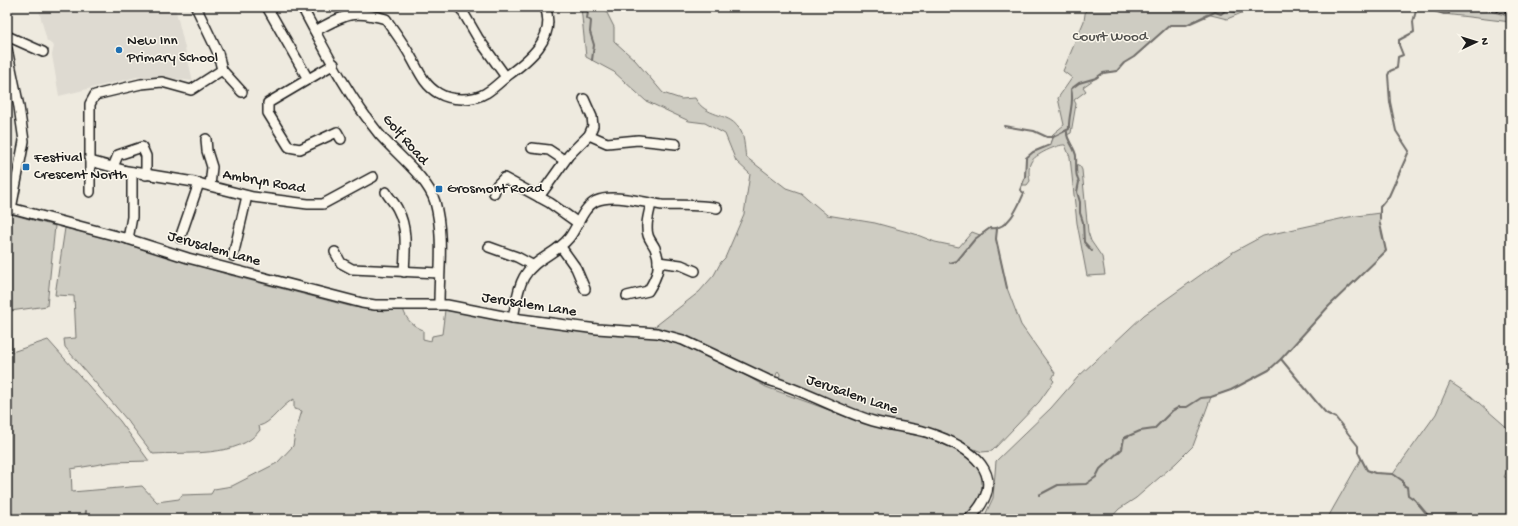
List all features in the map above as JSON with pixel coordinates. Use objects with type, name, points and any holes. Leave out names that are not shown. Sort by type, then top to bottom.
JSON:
[{"type":"street","points":[[196,7],[218,53],[222,70],[242,92]]},
{"type":"street","points":[[267,7],[308,79]]},
{"type":"street","name":"Golf Road","points":[[302,7],[360,108],[379,134],[424,183],[434,200],[440,224],[441,250],[439,304]]},
{"type":"street","points":[[377,16],[380,7]]},
{"type":"street","points":[[460,7],[478,38],[506,77]]},
{"type":"street","points":[[315,31],[342,17],[356,13],[386,19],[411,56],[425,83],[439,94],[456,99],[471,98],[485,94],[535,53],[544,40],[547,26],[545,7]]},
{"type":"street","points":[[7,36],[43,52]]},
{"type":"street","points":[[7,49],[18,100],[24,141],[9,208]]},
{"type":"street","points":[[334,64],[268,103],[268,114],[289,147],[300,149],[337,132],[341,139]]},
{"type":"street","points":[[90,192],[90,104],[95,95],[141,84],[162,82],[191,90],[222,70]]},
{"type":"street","points":[[539,197],[564,160],[589,135],[592,126],[592,116],[584,99]]},
{"type":"street","points":[[589,135],[607,143],[638,140],[676,144]]},
{"type":"street","points":[[206,138],[207,151],[212,167],[210,186]]},
{"type":"street","points":[[113,167],[118,155],[142,147],[146,156],[146,175]]},
{"type":"street","points":[[532,148],[549,150],[564,160]]},
{"type":"street","name":"Ambryn Road","points":[[90,161],[146,175],[199,183],[247,196],[323,204],[373,177]]},
{"type":"street","points":[[128,239],[132,217],[132,172]]},
{"type":"street","points":[[494,194],[497,185],[504,178],[539,197],[578,223]]},
{"type":"street","points":[[180,238],[199,183]]},
{"type":"street","points":[[386,192],[398,208],[403,221],[406,239],[404,272]]},
{"type":"street","points":[[233,256],[247,196]]},
{"type":"street","points":[[513,318],[520,287],[532,265],[561,247],[570,237],[584,212],[596,201],[609,199],[630,200],[651,204],[702,205],[717,208]]},
{"type":"street","points":[[627,296],[648,291],[655,280],[659,266],[655,249],[648,234],[648,221],[651,204]]},
{"type":"street","name":"Jerusalem Lane","points":[[9,208],[128,239],[188,258],[362,303],[400,306],[439,304],[513,318],[596,329],[657,333],[683,340],[768,380],[826,403],[873,421],[932,435],[969,452],[988,475],[989,481],[986,496],[978,511]]},
{"type":"street","points":[[489,247],[518,257],[532,265]]},
{"type":"street","points":[[561,247],[576,268],[585,289]]},
{"type":"street","points":[[335,252],[341,264],[352,269],[439,273]]},
{"type":"street","points":[[658,262],[681,265],[695,271]]},
{"type":"street","points":[[969,519],[978,511],[983,519]]},
{"type":"shaded area","name":"New Inn Primary School","points":[[38,7],[175,7],[193,81],[160,77],[137,77],[59,96],[52,55],[54,46],[47,41]]},
{"type":"green space","points":[[581,7],[604,7],[614,27],[614,41],[635,60],[663,93],[681,99],[695,98],[705,109],[733,122],[742,133],[746,157],[786,188],[801,193],[827,215],[875,223],[915,234],[935,242],[959,247],[972,232],[980,235],[990,228],[997,229],[996,239],[1007,288],[1021,325],[1055,373],[1052,379],[1054,381],[1039,402],[992,451],[982,452],[968,447],[948,434],[919,426],[875,418],[779,380],[780,374],[778,371],[774,380],[700,342],[674,333],[653,328],[699,292],[714,275],[725,258],[744,214],[750,174],[736,161],[725,134],[705,123],[689,121],[646,101],[614,72],[586,57]]},
{"type":"green space","name":"Court Wood","points":[[1086,7],[1208,7],[1209,9],[1245,8],[1244,12],[1227,19],[1207,14],[1186,25],[1170,25],[1134,57],[1124,63],[1117,71],[1103,73],[1083,87],[1086,91],[1074,100],[1076,104],[1071,133],[1067,135],[1076,155],[1076,164],[1080,166],[1082,170],[1088,232],[1091,241],[1102,257],[1105,275],[1087,276],[1077,223],[1070,157],[1065,145],[1046,150],[1033,159],[1029,169],[1030,181],[1027,185],[1022,185],[1025,177],[1026,158],[1033,152],[1050,145],[1053,134],[1064,125],[1058,98],[1072,78],[1063,71],[1084,21]]},
{"type":"green space","points":[[1421,7],[1476,7],[1511,17],[1511,22],[1444,14]]},
{"type":"green space","points":[[7,213],[55,226],[47,306],[10,311],[12,352],[48,340],[120,421],[149,461],[113,462],[71,469],[72,492],[142,486],[157,502],[179,499],[182,495],[211,494],[214,489],[232,486],[277,463],[293,446],[295,433],[302,411],[294,409],[294,399],[284,406],[268,422],[259,426],[260,430],[251,439],[226,449],[211,452],[153,454],[127,420],[65,347],[64,339],[76,338],[74,296],[55,295],[65,228],[128,243],[226,274],[353,307],[384,311],[403,309],[410,322],[423,330],[423,339],[431,341],[432,336],[442,334],[445,310],[593,333],[622,335],[647,334],[683,344],[717,359],[766,387],[870,425],[927,438],[957,450],[976,464],[983,476],[984,486],[980,500],[964,519],[11,519],[7,512]]},
{"type":"green space","points":[[1380,213],[1380,224],[1386,251],[1329,306],[1281,359],[1269,370],[1231,390],[1211,397],[1193,446],[1136,498],[1119,509],[1110,519],[987,519],[986,513],[993,498],[996,461],[1051,408],[1078,377],[1144,315],[1233,252],[1263,236],[1349,217]]},
{"type":"green space","points":[[1450,382],[1471,396],[1511,431],[1511,463],[1504,477],[1511,478],[1511,519],[1327,519],[1361,459],[1367,470],[1375,473],[1393,474],[1436,414]]},
{"type":"waterway","points":[[589,7],[587,18],[591,21],[590,32],[594,45],[592,60]]},
{"type":"waterway","points":[[950,263],[957,261],[975,239],[990,228],[1002,226],[1012,217],[1024,193],[1020,190],[1025,177],[1026,158],[1033,152],[1050,145],[1053,137],[1069,129],[1072,104],[1071,89],[1079,83],[1096,78],[1103,73],[1117,71],[1124,63],[1134,57],[1170,25],[1186,25],[1215,12],[1221,14],[1226,10],[1236,12],[1239,7]]},
{"type":"waterway","points":[[1380,219],[1380,207],[1389,196],[1409,151],[1396,131],[1390,102],[1388,75],[1390,71],[1397,68],[1398,57],[1403,55],[1399,45],[1399,40],[1414,32],[1413,22],[1417,7]]},
{"type":"waterway","points":[[1421,7],[1444,14],[1449,14],[1449,12]]},
{"type":"waterway","points":[[1004,126],[1034,131],[1047,137],[1053,137]]},
{"type":"waterway","points":[[1067,132],[1076,156],[1076,173],[1079,182],[1077,192],[1083,222],[1084,242],[1092,251]]},
{"type":"waterway","points":[[1039,495],[1058,485],[1086,484],[1096,477],[1100,469],[1122,449],[1124,438],[1140,431],[1154,429],[1172,411],[1179,407],[1187,407],[1201,398],[1211,397],[1231,390],[1269,370],[1281,359],[1329,306],[1386,251],[1380,224]]},
{"type":"waterway","points":[[997,229],[996,239],[1007,288]]},
{"type":"waterway","points":[[1281,359],[1318,404],[1326,413],[1336,418],[1358,446],[1358,452],[1367,470],[1375,473],[1393,474],[1403,481],[1403,485],[1407,487],[1408,495],[1415,500],[1431,519]]},
{"type":"waterway","points":[[85,519],[86,511]]},
{"type":"waterway","points":[[7,512],[11,519]]},
{"type":"railway","points":[[1487,7],[1511,14]]},
{"type":"place","name":"New Inn Primary School","points":[[119,50]]},
{"type":"place","name":"Festival Crescent North","points":[[26,167]]},
{"type":"place","name":"Grosmont Road","points":[[439,189]]}]
